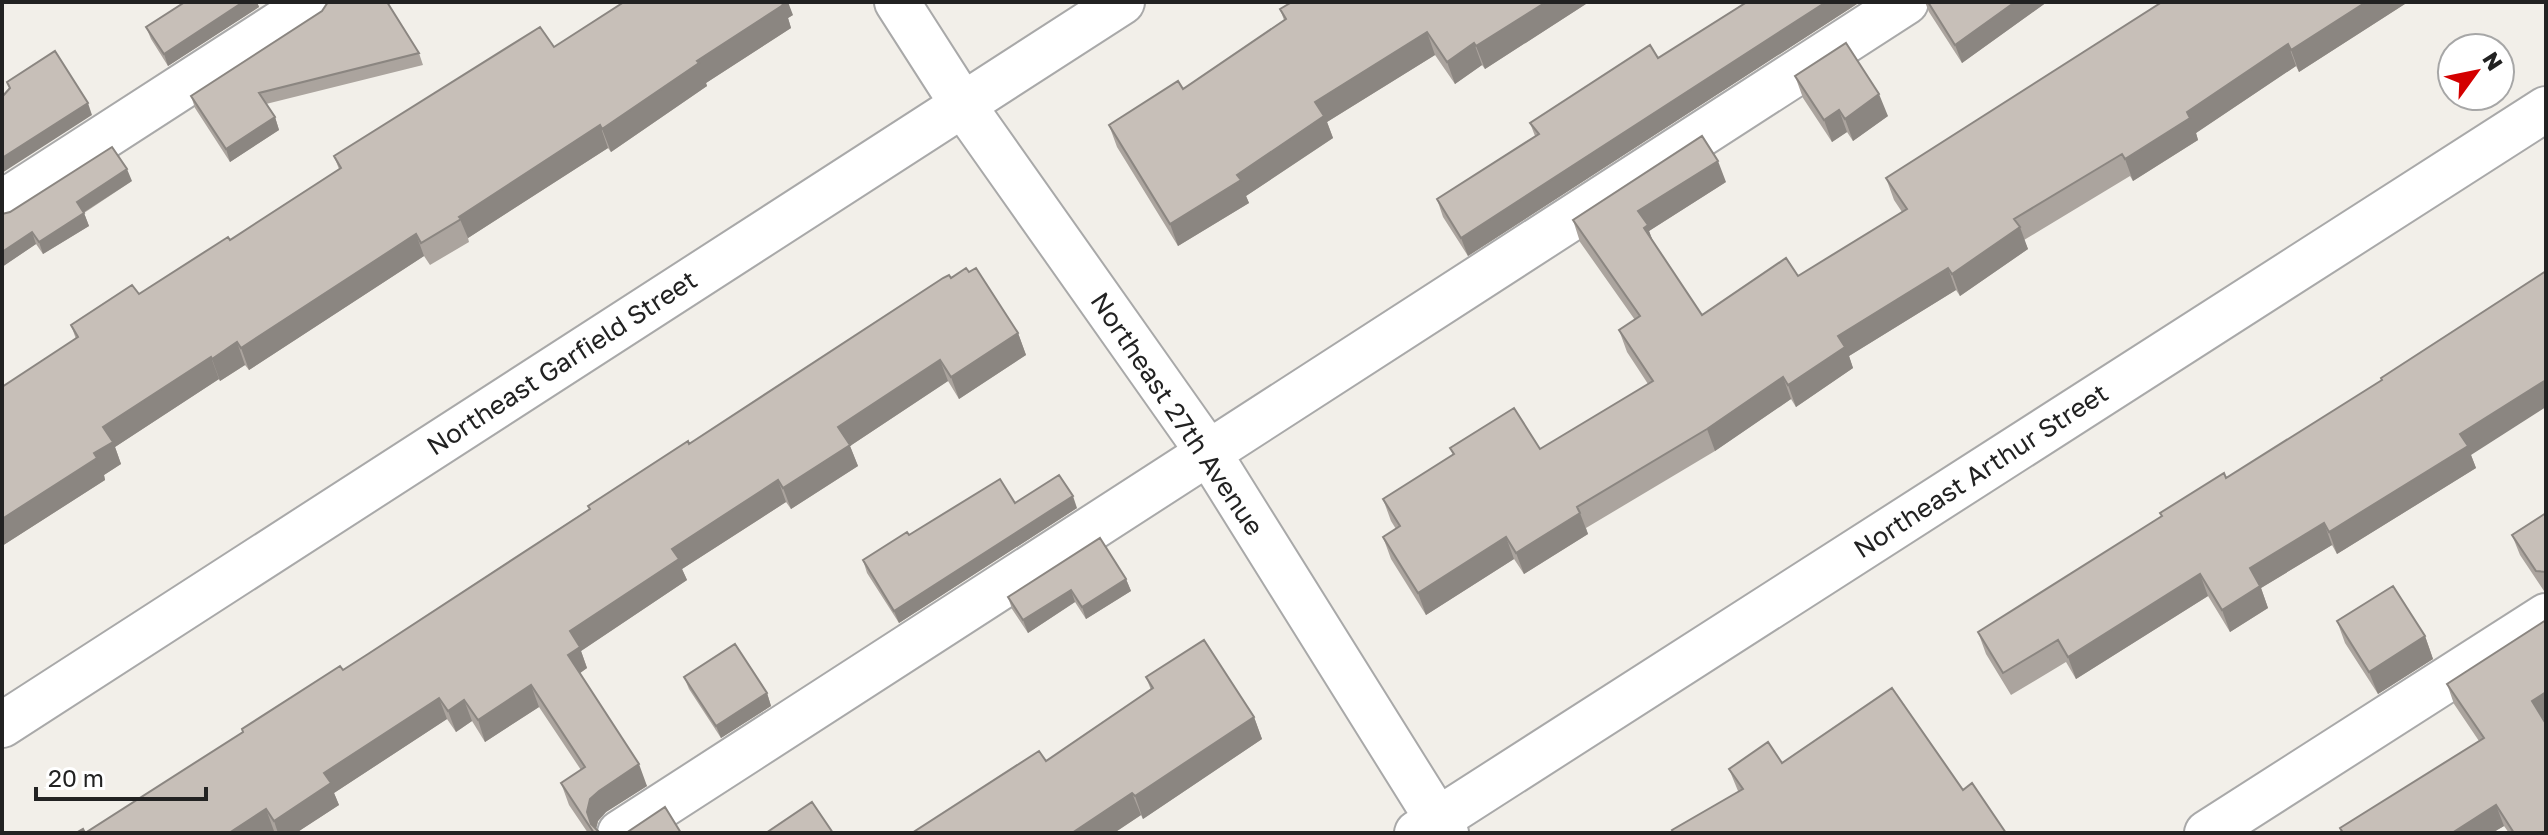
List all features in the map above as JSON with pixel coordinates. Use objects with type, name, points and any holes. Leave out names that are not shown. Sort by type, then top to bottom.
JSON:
[{"type":"street","points":[[2,203],[313,2]]},
{"type":"street","name":"Northeast 27th Avenue","points":[[897,2],[963,105],[1208,452],[1434,828]]},
{"type":"street","name":"Northeast Garfield Street","points":[[2,725],[1122,2]]},
{"type":"street","points":[[620,833],[1906,2]]},
{"type":"street","name":"Northeast Arthur Street","points":[[1434,828],[2546,109]]},
{"type":"street","points":[[2207,833],[2546,616]]},
{"type":"building","points":[[185,2],[243,2],[164,54],[146,27]]},
{"type":"building","points":[[328,2],[387,2],[419,53],[259,93],[275,117],[226,149],[191,96],[322,11]]},
{"type":"building","points":[[624,2],[781,2],[783,5],[697,61],[699,63],[602,129],[600,125],[459,217],[461,219],[421,243],[416,234],[241,348],[237,342],[103,427],[113,442],[94,453],[97,458],[2,519],[2,387],[78,337],[71,325],[132,285],[139,294],[228,237],[230,240],[341,168],[334,156],[540,27],[554,47]]},
{"type":"building","points":[[1292,2],[1546,2],[1447,62],[1427,32],[1315,102],[1324,116],[1237,175],[1241,180],[1170,224],[1109,125],[1178,81],[1183,89],[1286,19],[1280,9]]},
{"type":"building","points":[[1747,2],[1826,2],[1461,238],[1437,199],[1539,134],[1530,123],[1650,45],[1658,58]]},
{"type":"building","points":[[1928,2],[2015,2],[1955,45]]},
{"type":"building","points":[[2162,2],[2366,2],[2291,50],[2288,44],[2187,112],[2190,118],[2125,159],[2122,154],[2014,219],[2020,227],[1952,274],[1948,268],[1838,336],[1845,347],[1788,385],[1783,377],[1707,429],[1577,507],[1580,513],[1516,553],[1506,537],[1418,593],[1383,537],[1400,526],[1383,499],[1454,454],[1450,448],[1514,408],[1540,449],[1653,381],[1619,330],[1640,316],[1573,220],[1702,136],[1718,161],[1638,211],[1648,225],[1644,228],[1702,315],[1786,258],[1798,276],[1907,209],[1886,178]]},
{"type":"building","points":[[1846,43],[1879,94],[1845,119],[1839,110],[1824,120],[1795,76]]},
{"type":"building","points":[[55,51],[88,103],[2,158],[2,97],[10,88],[7,82]]},
{"type":"building","points":[[112,147],[127,169],[77,202],[84,213],[39,242],[32,232],[2,252],[2,214],[10,212]]},
{"type":"building","points":[[966,268],[969,272],[976,268],[1018,333],[951,377],[940,360],[838,427],[850,445],[783,488],[778,480],[672,549],[679,559],[570,631],[580,647],[568,655],[639,764],[590,799],[587,812],[591,824],[600,833],[594,833],[561,783],[585,767],[531,685],[478,720],[464,700],[448,711],[439,698],[324,773],[331,783],[274,821],[266,809],[229,833],[85,833],[340,666],[343,670],[368,654],[590,509],[588,506],[688,441],[689,444],[943,278],[949,275],[951,278]]},
{"type":"building","points":[[2546,271],[2546,380],[2460,434],[2468,446],[2329,532],[2324,523],[2250,568],[2260,586],[2222,610],[2200,574],[2068,657],[2058,640],[2003,673],[1978,632],[2162,516],[2160,513],[2224,473],[2226,478],[2382,380]]},
{"type":"building","points":[[1059,475],[1073,496],[894,611],[863,560],[1000,479],[1015,503]]},
{"type":"building","points":[[2546,513],[2546,572],[2536,571],[2512,535]]},
{"type":"building","points":[[1100,538],[1126,579],[1082,607],[1071,590],[1023,620],[1008,597]]},
{"type":"building","points":[[2393,586],[2425,636],[2369,672],[2337,621]]},
{"type":"building","points":[[2546,620],[2546,692],[2532,701],[2546,724],[2546,833],[2514,833],[2496,805],[2452,833],[2343,833],[2340,828],[2484,738],[2447,684]]},
{"type":"building","points":[[1204,640],[1254,717],[1135,796],[1132,793],[1072,833],[912,833],[1039,751],[1046,761],[1153,688],[1146,677]]},
{"type":"building","points":[[735,644],[767,693],[716,726],[684,677]]},
{"type":"building","points":[[1892,688],[1963,790],[1972,783],[2006,833],[1674,833],[1672,830],[1743,789],[1729,769],[1768,742],[1782,763]]},
{"type":"building","points":[[812,802],[833,833],[766,833]]},
{"type":"building","points":[[665,807],[681,833],[626,833]]}]
